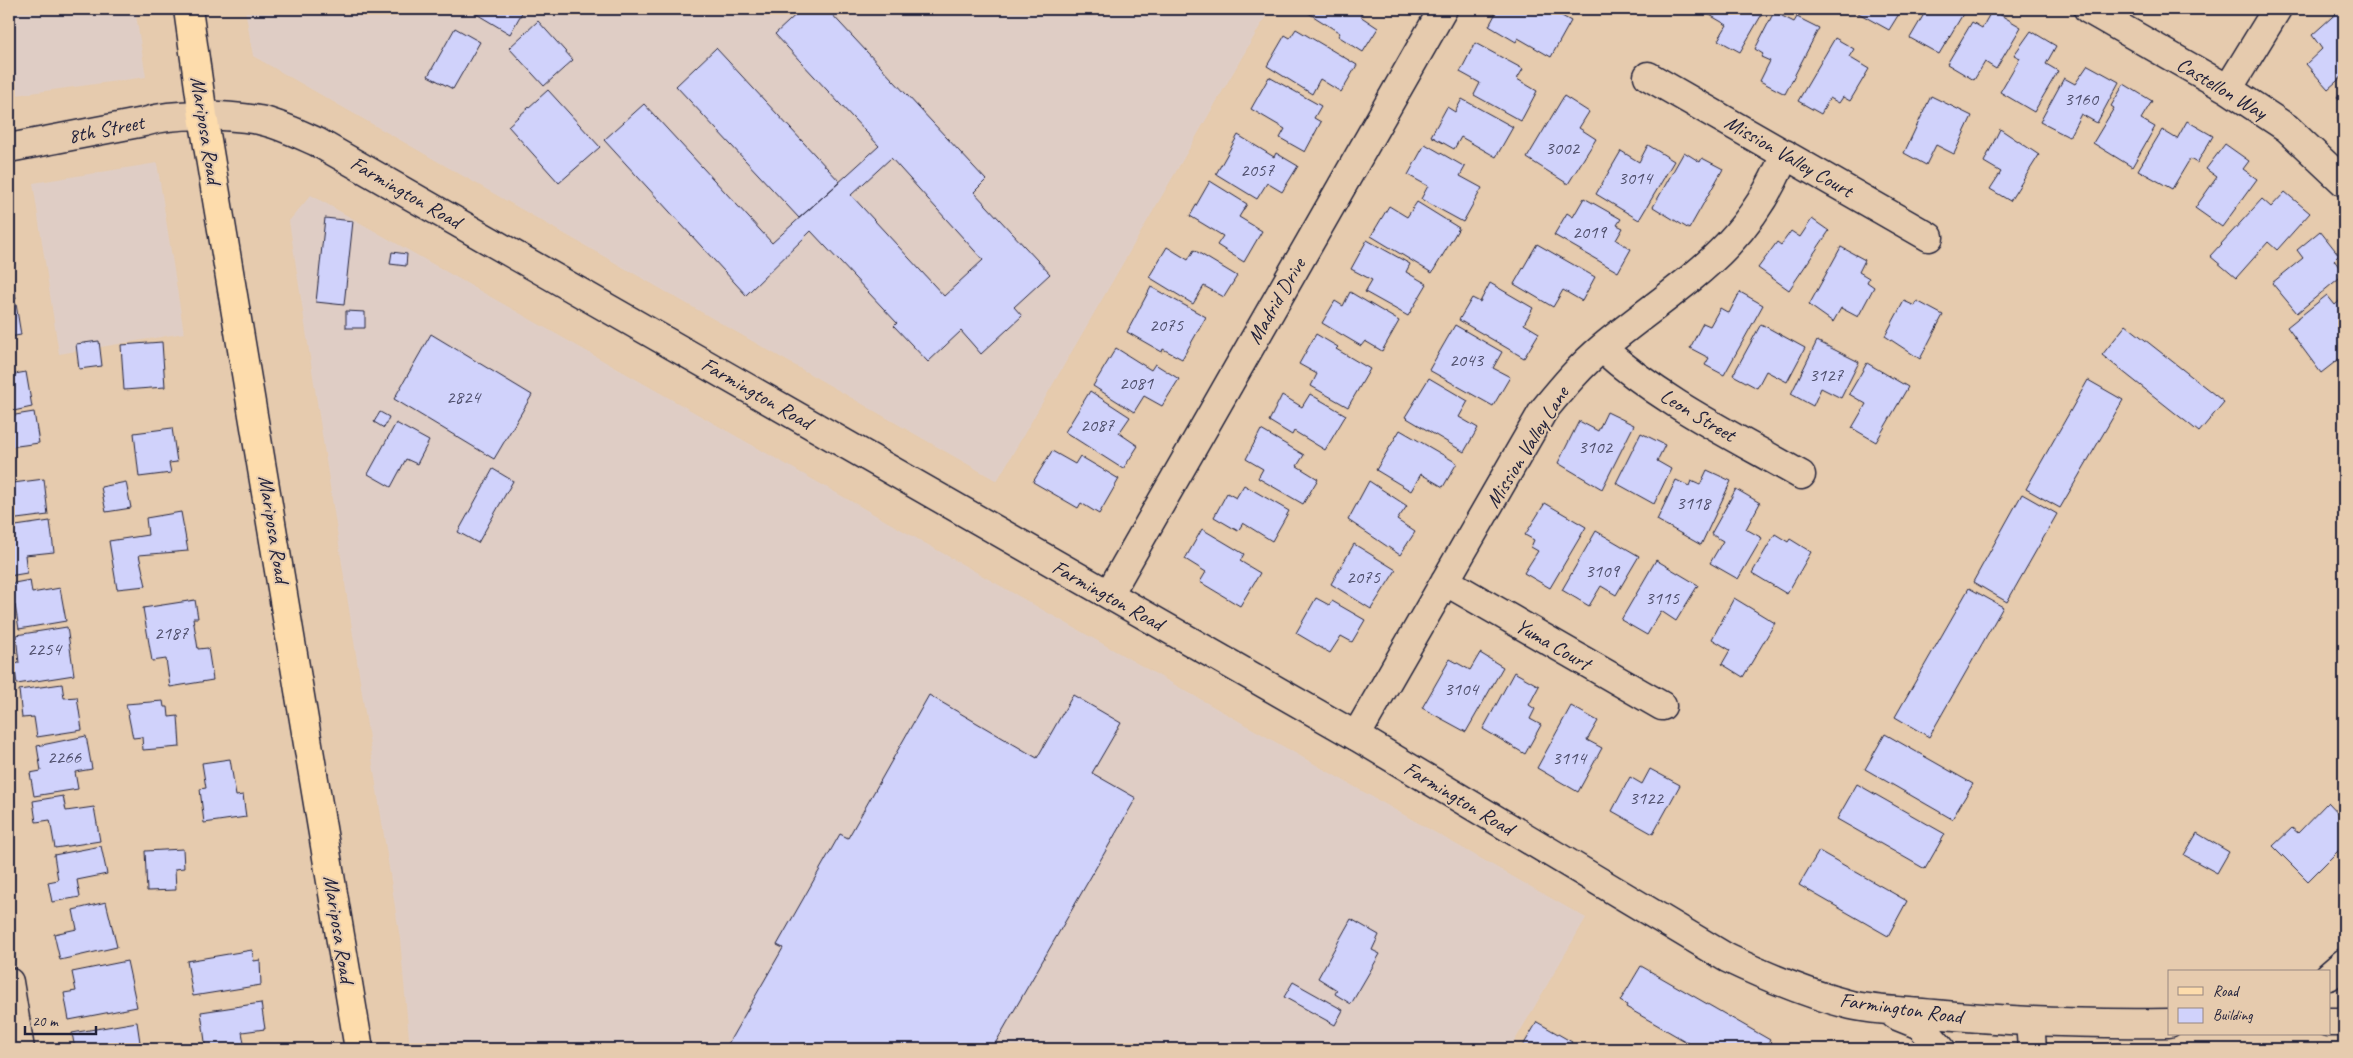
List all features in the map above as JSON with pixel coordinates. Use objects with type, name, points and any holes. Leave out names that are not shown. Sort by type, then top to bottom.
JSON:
[{"type":"main road","name":"Mariposa Road","points":[[188,9],[203,116],[359,1049]]},
{"type":"street","name":"Madrid Drive","points":[[1109,594],[1443,9]]},
{"type":"street","name":"Castellon Way","points":[[2088,9],[2228,89],[2287,128],[2344,182]]},
{"type":"street","points":[[2228,89],[2277,9]]},
{"type":"street","name":"Mission Valley Court","points":[[1648,76],[1929,237]]},
{"type":"street","name":"8th Street","points":[[9,148],[144,122],[160,117],[203,116]]},
{"type":"street","name":"Farmington Road","points":[[203,116],[260,120],[286,128],[317,142],[1356,736],[1726,958],[1776,982],[1852,1005],[1880,1009],[2030,1022],[2168,1023]]},
{"type":"street","name":"Mission Valley Lane","points":[[1356,736],[1543,412],[1568,381],[1602,348],[1707,266],[1735,239],[1759,207],[1785,154]]},
{"type":"street","name":"Leon Street","points":[[1602,348],[1628,372],[1658,392],[1801,475]]},
{"type":"street","name":"Yuma Court","points":[[1445,581],[1662,706]]},
{"type":"street","points":[[2330,975],[2344,963]]},
{"type":"street","points":[[9,982],[20,1049]]},
{"type":"street","points":[[1880,1009],[1920,1026],[1941,1049]]},
{"type":"street","points":[[2030,1022],[2032,1049]]},
{"type":"street","points":[[2330,1022],[2344,1022]]},
{"type":"shaded area","points":[[9,9],[135,9],[146,77],[9,96]]},
{"type":"shaded area","points":[[245,9],[1270,9],[997,481],[253,56]]},
{"type":"shaded area","points":[[157,163],[184,333],[59,354],[33,183]]},
{"type":"shaded area","points":[[311,195],[1586,918],[1510,1049],[410,1049],[400,939],[289,221]]},
{"type":"building","points":[[468,9],[524,9],[510,34]]},
{"type":"building","points":[[802,9],[827,9],[986,180],[974,192],[1050,274],[1014,307],[1022,316],[981,354],[961,331],[928,362],[894,326],[897,323],[811,231],[746,295],[604,140],[644,104],[772,243],[879,146],[775,34]],"holes":[[[891,158],[983,260],[944,296],[851,195]]]},
{"type":"building","points":[[1302,9],[1365,9],[1360,16],[1378,28],[1363,52],[1338,36],[1340,33]]},
{"type":"building","points":[[1498,9],[1521,9],[1528,13],[1531,9],[1549,9],[1571,21],[1551,57],[1518,38],[1516,42],[1489,26]]},
{"type":"building","points":[[1710,9],[1765,9],[1740,52],[1718,40],[1727,25],[1708,14]]},
{"type":"building","points":[[1851,9],[1902,9],[1889,30]]},
{"type":"building","points":[[1927,9],[1966,9],[1939,54],[1910,38]]},
{"type":"building","points":[[2341,9],[2344,9],[2344,75],[2328,89],[2306,64],[2322,49],[2312,35]]},
{"type":"building","points":[[1992,10],[2021,27],[1996,69],[1985,62],[1974,80],[1947,64],[1972,22],[1982,28]]},
{"type":"building","points":[[1774,12],[1794,22],[1797,17],[1819,28],[1785,94],[1760,81],[1770,61],[1761,57],[1763,54],[1755,49]]},
{"type":"building","points":[[538,21],[573,60],[544,86],[509,48]]},
{"type":"building","points":[[455,28],[480,42],[453,89],[428,76]]},
{"type":"building","points":[[1296,29],[1357,65],[1341,92],[1320,79],[1312,94],[1267,66],[1285,35],[1290,38]]},
{"type":"building","points":[[2031,31],[2056,46],[2046,64],[2058,71],[2034,112],[2000,92],[2020,58],[2014,55]]},
{"type":"building","points":[[1835,38],[1854,49],[1849,57],[1869,69],[1850,101],[1843,97],[1839,103],[1830,98],[1821,114],[1798,101]]},
{"type":"building","points":[[1475,43],[1523,69],[1517,79],[1537,91],[1521,121],[1474,95],[1480,83],[1460,72]]},
{"type":"building","points":[[716,48],[840,182],[799,218],[676,86]]},
{"type":"building","points":[[2088,65],[2119,82],[2097,123],[2081,114],[2069,137],[2040,122],[2064,78],[2075,84]]},
{"type":"building","points":[[1269,77],[1321,106],[1314,118],[1321,122],[1305,152],[1280,138],[1285,129],[1251,109]]},
{"type":"building","points":[[2124,84],[2152,101],[2141,119],[2155,127],[2132,167],[2093,143],[2114,108],[2111,106]]},
{"type":"building","points":[[2344,89],[2344,103],[2337,97]]},
{"type":"building","points":[[548,90],[600,147],[559,183],[508,126]]},
{"type":"building","points":[[1564,96],[1589,112],[1579,128],[1596,139],[1568,184],[1527,158]]},
{"type":"building","points":[[1931,96],[1972,116],[1954,154],[1936,145],[1926,165],[1904,153]]},
{"type":"building","points":[[1462,99],[1513,127],[1496,157],[1461,137],[1454,149],[1431,136],[1447,107],[1455,112]]},
{"type":"building","points":[[2187,121],[2213,136],[2197,163],[2190,159],[2172,189],[2138,170],[2162,130],[2177,139]]},
{"type":"building","points":[[2000,129],[2039,155],[2010,201],[1990,189],[2001,172],[1984,162]]},
{"type":"building","points":[[1238,135],[1274,157],[1276,153],[1298,166],[1282,192],[1267,183],[1257,199],[1216,174]]},
{"type":"building","points":[[1425,144],[1465,167],[1460,176],[1482,188],[1463,222],[1421,199],[1428,186],[1408,175]]},
{"type":"building","points":[[2225,144],[2249,161],[2243,169],[2257,179],[2222,227],[2195,208],[2217,177],[2206,169]]},
{"type":"building","points":[[1648,145],[1674,161],[1639,220],[1596,194],[1621,151],[1639,162]]},
{"type":"building","points":[[1684,152],[1700,162],[1702,158],[1723,169],[1689,229],[1653,207]]},
{"type":"building","points":[[1210,181],[1247,204],[1239,217],[1262,231],[1244,262],[1217,245],[1223,236],[1190,216]]},
{"type":"building","points":[[2285,192],[2310,213],[2277,250],[2268,242],[2236,278],[2210,256],[2262,199],[2271,207]]},
{"type":"building","points":[[1584,198],[1621,219],[1617,225],[1623,228],[1616,240],[1631,249],[1618,272],[1554,235],[1567,213],[1573,217]]},
{"type":"building","points":[[1417,202],[1459,228],[1432,273],[1371,236],[1389,206],[1407,217]]},
{"type":"building","points":[[325,218],[353,221],[344,305],[316,302]]},
{"type":"building","points":[[1812,219],[1829,231],[1789,290],[1758,268],[1777,242],[1781,245],[1791,231],[1800,237]]},
{"type":"building","points":[[2320,231],[2339,255],[2334,260],[2344,274],[2297,313],[2272,283],[2303,258],[2297,250]]},
{"type":"building","points":[[1367,240],[1410,264],[1406,272],[1427,284],[1408,316],[1365,292],[1372,280],[1351,269]]},
{"type":"building","points":[[1537,244],[1595,277],[1582,301],[1563,290],[1553,307],[1514,284]]},
{"type":"building","points":[[1167,247],[1188,260],[1194,250],[1237,276],[1224,297],[1204,286],[1193,304],[1149,277]]},
{"type":"building","points":[[1841,247],[1865,260],[1859,272],[1869,278],[1867,282],[1874,287],[1858,317],[1841,308],[1833,322],[1809,305]]},
{"type":"building","points":[[9,250],[16,299],[9,300]]},
{"type":"building","points":[[392,252],[407,254],[406,266],[390,264]]},
{"type":"building","points":[[1490,283],[1533,308],[1524,324],[1539,333],[1524,358],[1459,320],[1472,298],[1480,302]]},
{"type":"building","points":[[1151,287],[1206,317],[1182,359],[1163,349],[1162,352],[1127,332]]},
{"type":"building","points":[[1350,292],[1399,321],[1382,351],[1365,341],[1361,346],[1322,323],[1335,301],[1343,306]]},
{"type":"building","points":[[1740,292],[1763,305],[1724,375],[1705,365],[1709,358],[1690,348],[1703,323],[1710,326],[1720,308],[1729,313]]},
{"type":"building","points":[[2327,295],[2335,305],[2344,297],[2344,340],[2341,343],[2344,347],[2344,355],[2321,373],[2287,327]]},
{"type":"building","points":[[1904,301],[1915,306],[1917,301],[1943,315],[1920,359],[1885,336]]},
{"type":"building","points":[[16,304],[21,335],[9,337],[9,305]]},
{"type":"building","points":[[346,311],[365,312],[365,328],[346,328]]},
{"type":"building","points":[[1761,324],[1805,348],[1787,382],[1766,371],[1757,388],[1733,375]]},
{"type":"building","points":[[1455,325],[1502,352],[1493,368],[1510,377],[1493,406],[1429,370]]},
{"type":"building","points":[[2126,325],[2224,402],[2199,432],[2102,355]]},
{"type":"building","points":[[431,334],[532,395],[494,459],[394,399]]},
{"type":"building","points":[[1316,334],[1338,347],[1336,349],[1370,369],[1348,407],[1311,386],[1317,374],[1299,364]]},
{"type":"building","points":[[99,341],[102,366],[79,369],[76,344]]},
{"type":"building","points":[[1817,341],[1859,362],[1841,398],[1821,388],[1813,406],[1791,394]]},
{"type":"building","points":[[162,342],[165,387],[124,390],[121,345]]},
{"type":"building","points":[[1116,348],[1151,370],[1155,364],[1179,379],[1162,406],[1144,396],[1134,412],[1093,386]]},
{"type":"building","points":[[1867,363],[1908,387],[1876,442],[1852,428],[1866,404],[1849,394]]},
{"type":"building","points":[[26,372],[32,407],[9,412],[9,375]]},
{"type":"building","points":[[1429,378],[1468,401],[1459,417],[1478,428],[1464,452],[1405,417]]},
{"type":"building","points":[[2088,380],[2123,400],[2060,508],[2026,489]]},
{"type":"building","points":[[1090,391],[1130,417],[1119,433],[1138,446],[1123,469],[1065,432]]},
{"type":"building","points":[[1310,394],[1346,415],[1325,450],[1294,431],[1292,435],[1269,421],[1282,395],[1302,407]]},
{"type":"building","points":[[34,412],[39,443],[10,447],[12,464],[9,464],[9,416]]},
{"type":"building","points":[[380,412],[389,417],[384,428],[374,422]]},
{"type":"building","points":[[1607,412],[1634,425],[1602,489],[1558,463],[1579,421],[1598,431]]},
{"type":"building","points":[[396,423],[429,441],[417,464],[406,459],[391,487],[368,474]]},
{"type":"building","points":[[172,428],[177,462],[169,463],[171,473],[139,477],[134,433]]},
{"type":"building","points":[[1261,430],[1304,455],[1297,466],[1318,479],[1303,504],[1258,478],[1263,469],[1246,459]]},
{"type":"building","points":[[1400,430],[1457,463],[1443,487],[1421,474],[1411,491],[1376,470]]},
{"type":"building","points":[[1641,433],[1665,445],[1657,461],[1671,469],[1654,504],[1616,483]]},
{"type":"building","points":[[1052,451],[1075,464],[1080,456],[1119,479],[1099,514],[1081,503],[1078,508],[1033,482]]},
{"type":"building","points":[[493,469],[513,481],[478,543],[458,532]]},
{"type":"building","points":[[1707,470],[1731,481],[1701,545],[1657,520],[1676,480],[1689,486],[1691,481],[1700,485]]},
{"type":"building","points":[[12,471],[13,483],[44,479],[48,515],[9,520],[9,472]]},
{"type":"building","points":[[1369,481],[1407,506],[1397,520],[1415,532],[1400,555],[1348,520]]},
{"type":"building","points":[[126,482],[131,508],[106,512],[101,487]]},
{"type":"building","points":[[1244,485],[1289,511],[1272,541],[1243,523],[1238,531],[1214,517],[1227,493],[1236,498]]},
{"type":"building","points":[[1736,489],[1760,503],[1746,529],[1762,538],[1738,579],[1710,563],[1723,541],[1711,534]]},
{"type":"building","points":[[2022,494],[2057,514],[2007,602],[1973,582]]},
{"type":"building","points":[[1545,503],[1586,527],[1550,588],[1524,573],[1538,551],[1531,547],[1534,540],[1525,535]]},
{"type":"building","points":[[181,512],[188,551],[139,555],[146,586],[117,589],[109,541],[148,535],[146,518]]},
{"type":"building","points":[[50,521],[54,552],[25,555],[27,573],[9,576],[9,527]]},
{"type":"building","points":[[1202,529],[1244,554],[1240,561],[1260,573],[1240,606],[1200,582],[1206,572],[1185,559]]},
{"type":"building","points":[[1596,531],[1639,556],[1616,595],[1601,586],[1589,606],[1562,590]]},
{"type":"building","points":[[1775,534],[1788,542],[1790,539],[1811,552],[1787,594],[1752,573]]},
{"type":"building","points":[[1354,544],[1396,570],[1371,609],[1331,584]]},
{"type":"building","points":[[1656,560],[1698,585],[1676,621],[1661,611],[1647,635],[1621,620]]},
{"type":"building","points":[[30,580],[32,593],[60,588],[66,621],[19,629],[15,605],[9,606],[9,584]]},
{"type":"building","points":[[1969,588],[2003,607],[1929,737],[1895,717]]},
{"type":"building","points":[[1316,598],[1329,605],[1332,601],[1365,620],[1352,642],[1341,636],[1330,653],[1296,633]]},
{"type":"building","points":[[1734,598],[1775,623],[1743,677],[1722,664],[1730,650],[1712,639]]},
{"type":"building","points":[[195,600],[198,618],[193,618],[198,649],[208,648],[213,680],[170,687],[166,659],[152,661],[143,608]]},
{"type":"building","points":[[67,627],[74,675],[17,684],[14,664],[19,663],[16,635]]},
{"type":"building","points":[[1480,653],[1503,667],[1466,732],[1422,708],[1450,659],[1470,670]]},
{"type":"building","points":[[1514,672],[1539,686],[1529,705],[1535,709],[1530,719],[1541,725],[1525,754],[1483,729]]},
{"type":"building","points":[[62,684],[64,698],[77,697],[82,730],[37,737],[34,717],[22,718],[19,690]]},
{"type":"building","points":[[929,695],[1037,758],[1073,695],[1121,723],[1092,773],[1136,798],[992,1049],[725,1049],[783,948],[777,945],[840,834],[848,838]]},
{"type":"building","points":[[163,701],[164,707],[168,707],[169,717],[178,716],[180,747],[143,750],[142,737],[133,738],[126,704]]},
{"type":"building","points":[[1571,706],[1598,721],[1587,740],[1602,748],[1578,792],[1537,768]]},
{"type":"building","points":[[1885,734],[1973,784],[1952,819],[1865,769]]},
{"type":"building","points":[[86,736],[92,769],[75,772],[78,789],[34,796],[30,773],[41,771],[37,746]]},
{"type":"building","points":[[230,759],[236,796],[243,795],[246,817],[204,823],[200,789],[206,788],[202,763]]},
{"type":"building","points":[[1650,769],[1680,785],[1653,834],[1612,811],[1630,777],[1642,784]]},
{"type":"building","points":[[1857,784],[1945,834],[1925,869],[1837,819]]},
{"type":"building","points":[[63,796],[66,811],[94,807],[100,841],[55,848],[50,820],[36,822],[33,801]]},
{"type":"building","points":[[2328,802],[2344,819],[2344,853],[2340,849],[2308,881],[2273,846],[2292,828],[2298,833]]},
{"type":"building","points":[[2197,833],[2229,852],[2217,873],[2184,855]]},
{"type":"building","points":[[101,846],[107,874],[77,880],[80,897],[52,902],[48,882],[58,880],[54,855]]},
{"type":"building","points":[[183,849],[184,868],[175,869],[176,890],[147,891],[145,851]]},
{"type":"building","points":[[1819,851],[1907,901],[1888,936],[1799,885]]},
{"type":"building","points":[[106,902],[117,947],[60,960],[54,934],[77,929],[73,910]]},
{"type":"building","points":[[1351,919],[1379,935],[1372,950],[1380,954],[1351,1004],[1335,994],[1337,990],[1318,978]]},
{"type":"building","points":[[252,950],[254,961],[260,960],[261,985],[193,996],[187,961]]},
{"type":"building","points":[[127,961],[137,1007],[69,1020],[64,993],[76,991],[72,972]]},
{"type":"building","points":[[1641,966],[1770,1040],[1765,1049],[1699,1049],[1626,1007],[1627,1005],[1620,1001]]},
{"type":"building","points":[[1293,982],[1343,1010],[1335,1025],[1284,997]]},
{"type":"building","points":[[261,1003],[265,1029],[242,1032],[245,1049],[206,1049],[201,1012]]},
{"type":"building","points":[[137,1022],[141,1049],[75,1049],[72,1033]]},
{"type":"building","points":[[1537,1022],[1572,1042],[1568,1049],[1521,1049]]}]
